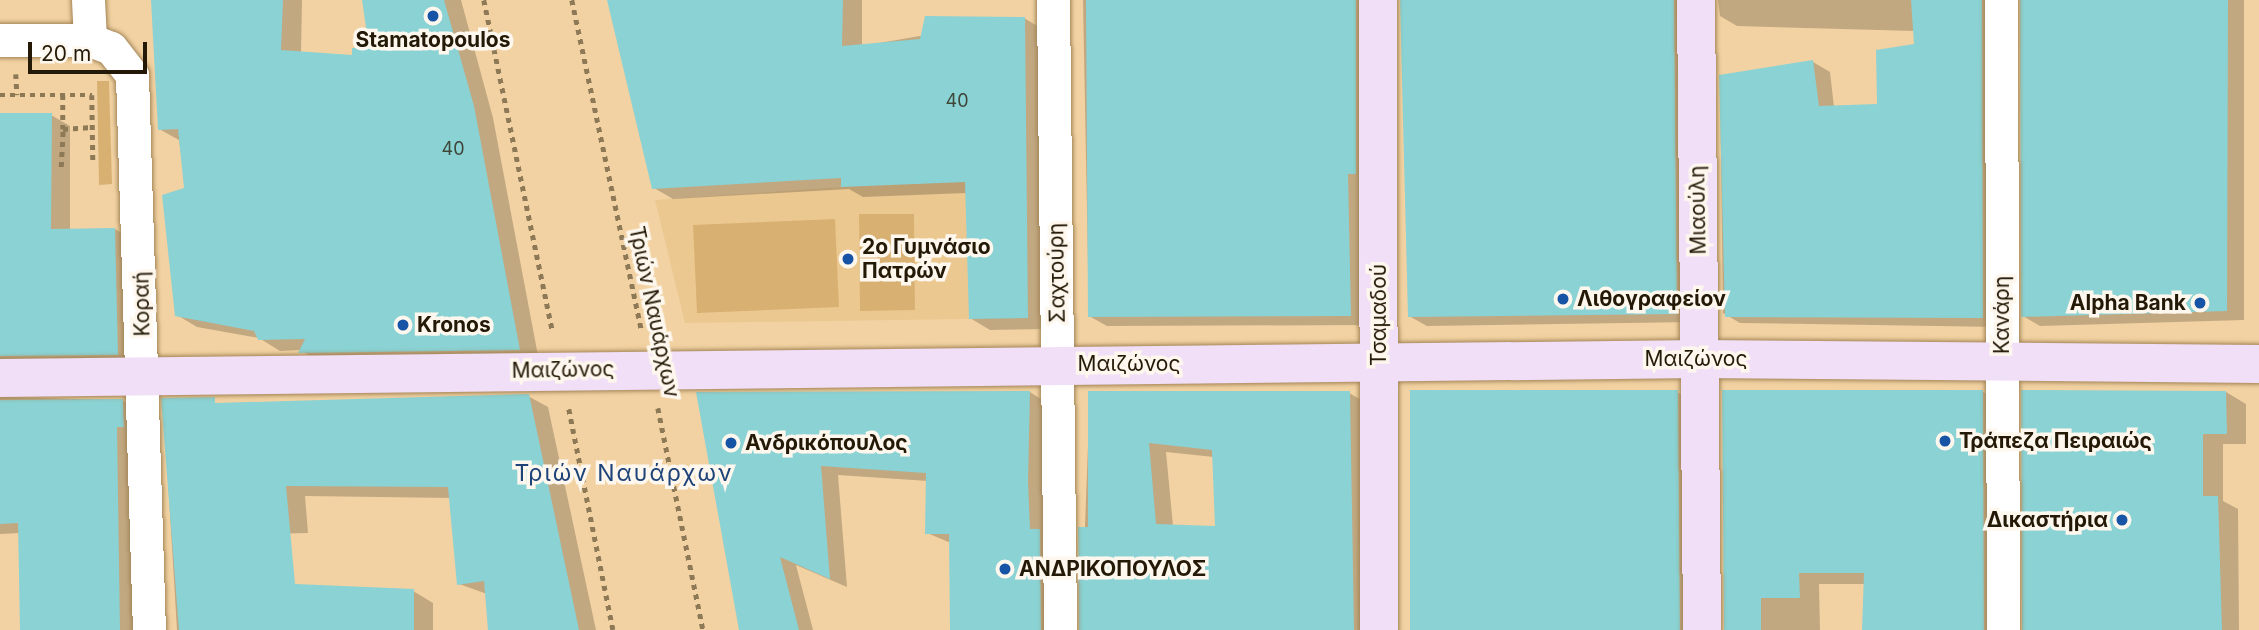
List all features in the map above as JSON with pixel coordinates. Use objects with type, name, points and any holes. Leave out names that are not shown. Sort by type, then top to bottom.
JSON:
[{"type":"main road","name":"Τσαμαδού","points":[[1378,0],[1379,630]]},
{"type":"main road","name":"Μιαούλη","points":[[1696,0],[1702,630]]},
{"type":"main road","name":"Μαιζώνος","points":[[0,378],[144,374],[1700,359],[2259,364]]},
{"type":"street","points":[[0,40],[90,40],[88,0]]},
{"type":"street","name":"Σαχτούρη","points":[[1053,0],[1060,630]]},
{"type":"street","name":"Κανάρη","points":[[2001,0],[2003,630]]},
{"type":"street","name":"Κοραή","points":[[90,40],[125,61],[134,84],[149,630]]},
{"type":"path","points":[[484,0],[614,630]]},
{"type":"path","name":"Τριών Ναυάρχων","points":[[572,0],[703,630]]},
{"type":"path","points":[[0,95],[92,95],[93,161]]},
{"type":"path","points":[[61,167],[63,95]]},
{"type":"path","points":[[63,129],[92,127]]},
{"type":"shaded area","points":[[97,81],[109,81],[112,184],[99,185]]},
{"type":"shaded area","name":"2ο Γυμνάσιο Πατρών","points":[[1025,120],[1028,318],[685,323],[655,200],[841,187],[839,125]]},
{"type":"shaded area","points":[[859,214],[914,214],[915,310],[860,311]]},
{"type":"shaded area","points":[[835,219],[839,307],[697,313],[693,225]]},
{"type":"building","points":[[151,0],[283,0],[281,50],[352,55],[352,48],[369,48],[362,0],[444,0],[474,106],[520,350],[298,353],[305,339],[258,340],[254,331],[175,316],[162,195],[184,188],[178,129],[158,130]]},
{"type":"building","points":[[607,0],[843,0],[842,46],[920,39],[925,16],[1025,17],[1028,318],[969,319],[965,182],[841,187],[841,178],[652,189]]},
{"type":"building","points":[[1086,0],[1356,0],[1356,174],[1348,174],[1351,316],[1088,317]]},
{"type":"building","points":[[1400,0],[1674,0],[1677,314],[1408,317]]},
{"type":"building","points":[[1911,0],[1982,0],[1983,318],[1725,317],[1719,75],[1813,60],[1819,106],[1877,104],[1876,50],[1914,44]]},
{"type":"building","points":[[2020,0],[2228,0],[2227,311],[2021,317]]},
{"type":"building","points":[[0,113],[52,113],[51,229],[115,228],[118,355],[0,356]]},
{"type":"building","points":[[1410,390],[1678,390],[1680,630],[1410,630]]},
{"type":"building","points":[[1722,390],[1983,390],[1984,630],[1862,630],[1864,573],[1799,573],[1800,598],[1761,598],[1761,630],[1724,630]]},
{"type":"building","name":"Δικαστήρια","points":[[2021,390],[2226,391],[2227,434],[2203,434],[2203,496],[2218,496],[2222,630],[2022,630]]},
{"type":"building","points":[[1030,391],[1030,529],[1040,529],[1041,630],[950,630],[949,534],[925,534],[926,473],[821,466],[830,579],[780,557],[799,630],[739,630],[696,392]]},
{"type":"building","points":[[1088,391],[1350,391],[1354,630],[1079,630],[1078,527],[1088,527]],"holes":[[[1149,443],[1212,450],[1215,526],[1156,524]]]},
{"type":"building","points":[[529,394],[579,630],[488,630],[484,581],[457,585],[448,487],[286,486],[295,584],[414,589],[414,630],[179,630],[161,398],[215,397],[215,403]]},
{"type":"building","points":[[123,399],[124,427],[117,427],[120,630],[20,630],[18,523],[0,524],[0,400]]},
{"type":"place","name":"Stamatopoulos","points":[[433,16]]},
{"type":"place","name":"2ο Γυμνάσιο Πατρών","points":[[848,259]]},
{"type":"place","name":"Λιθογραφείον","points":[[1563,299]]},
{"type":"place","name":"Alpha Bank","points":[[2200,303]]},
{"type":"place","name":"Kronos","points":[[403,325]]},
{"type":"place","name":"Τράπεζα Πειραιώς","points":[[1945,441]]},
{"type":"place","name":"Ανδρικόπουλος","points":[[731,443]]},
{"type":"place","name":"Δικαστήρια","points":[[2122,520]]},
{"type":"place","name":"ΑΝΔΡΙΚΟΠΟΥΛΟΣ","points":[[1005,569]]},
{"type":"district","name":"Τριών Ναυάρχων","points":[[624,473]]}]
